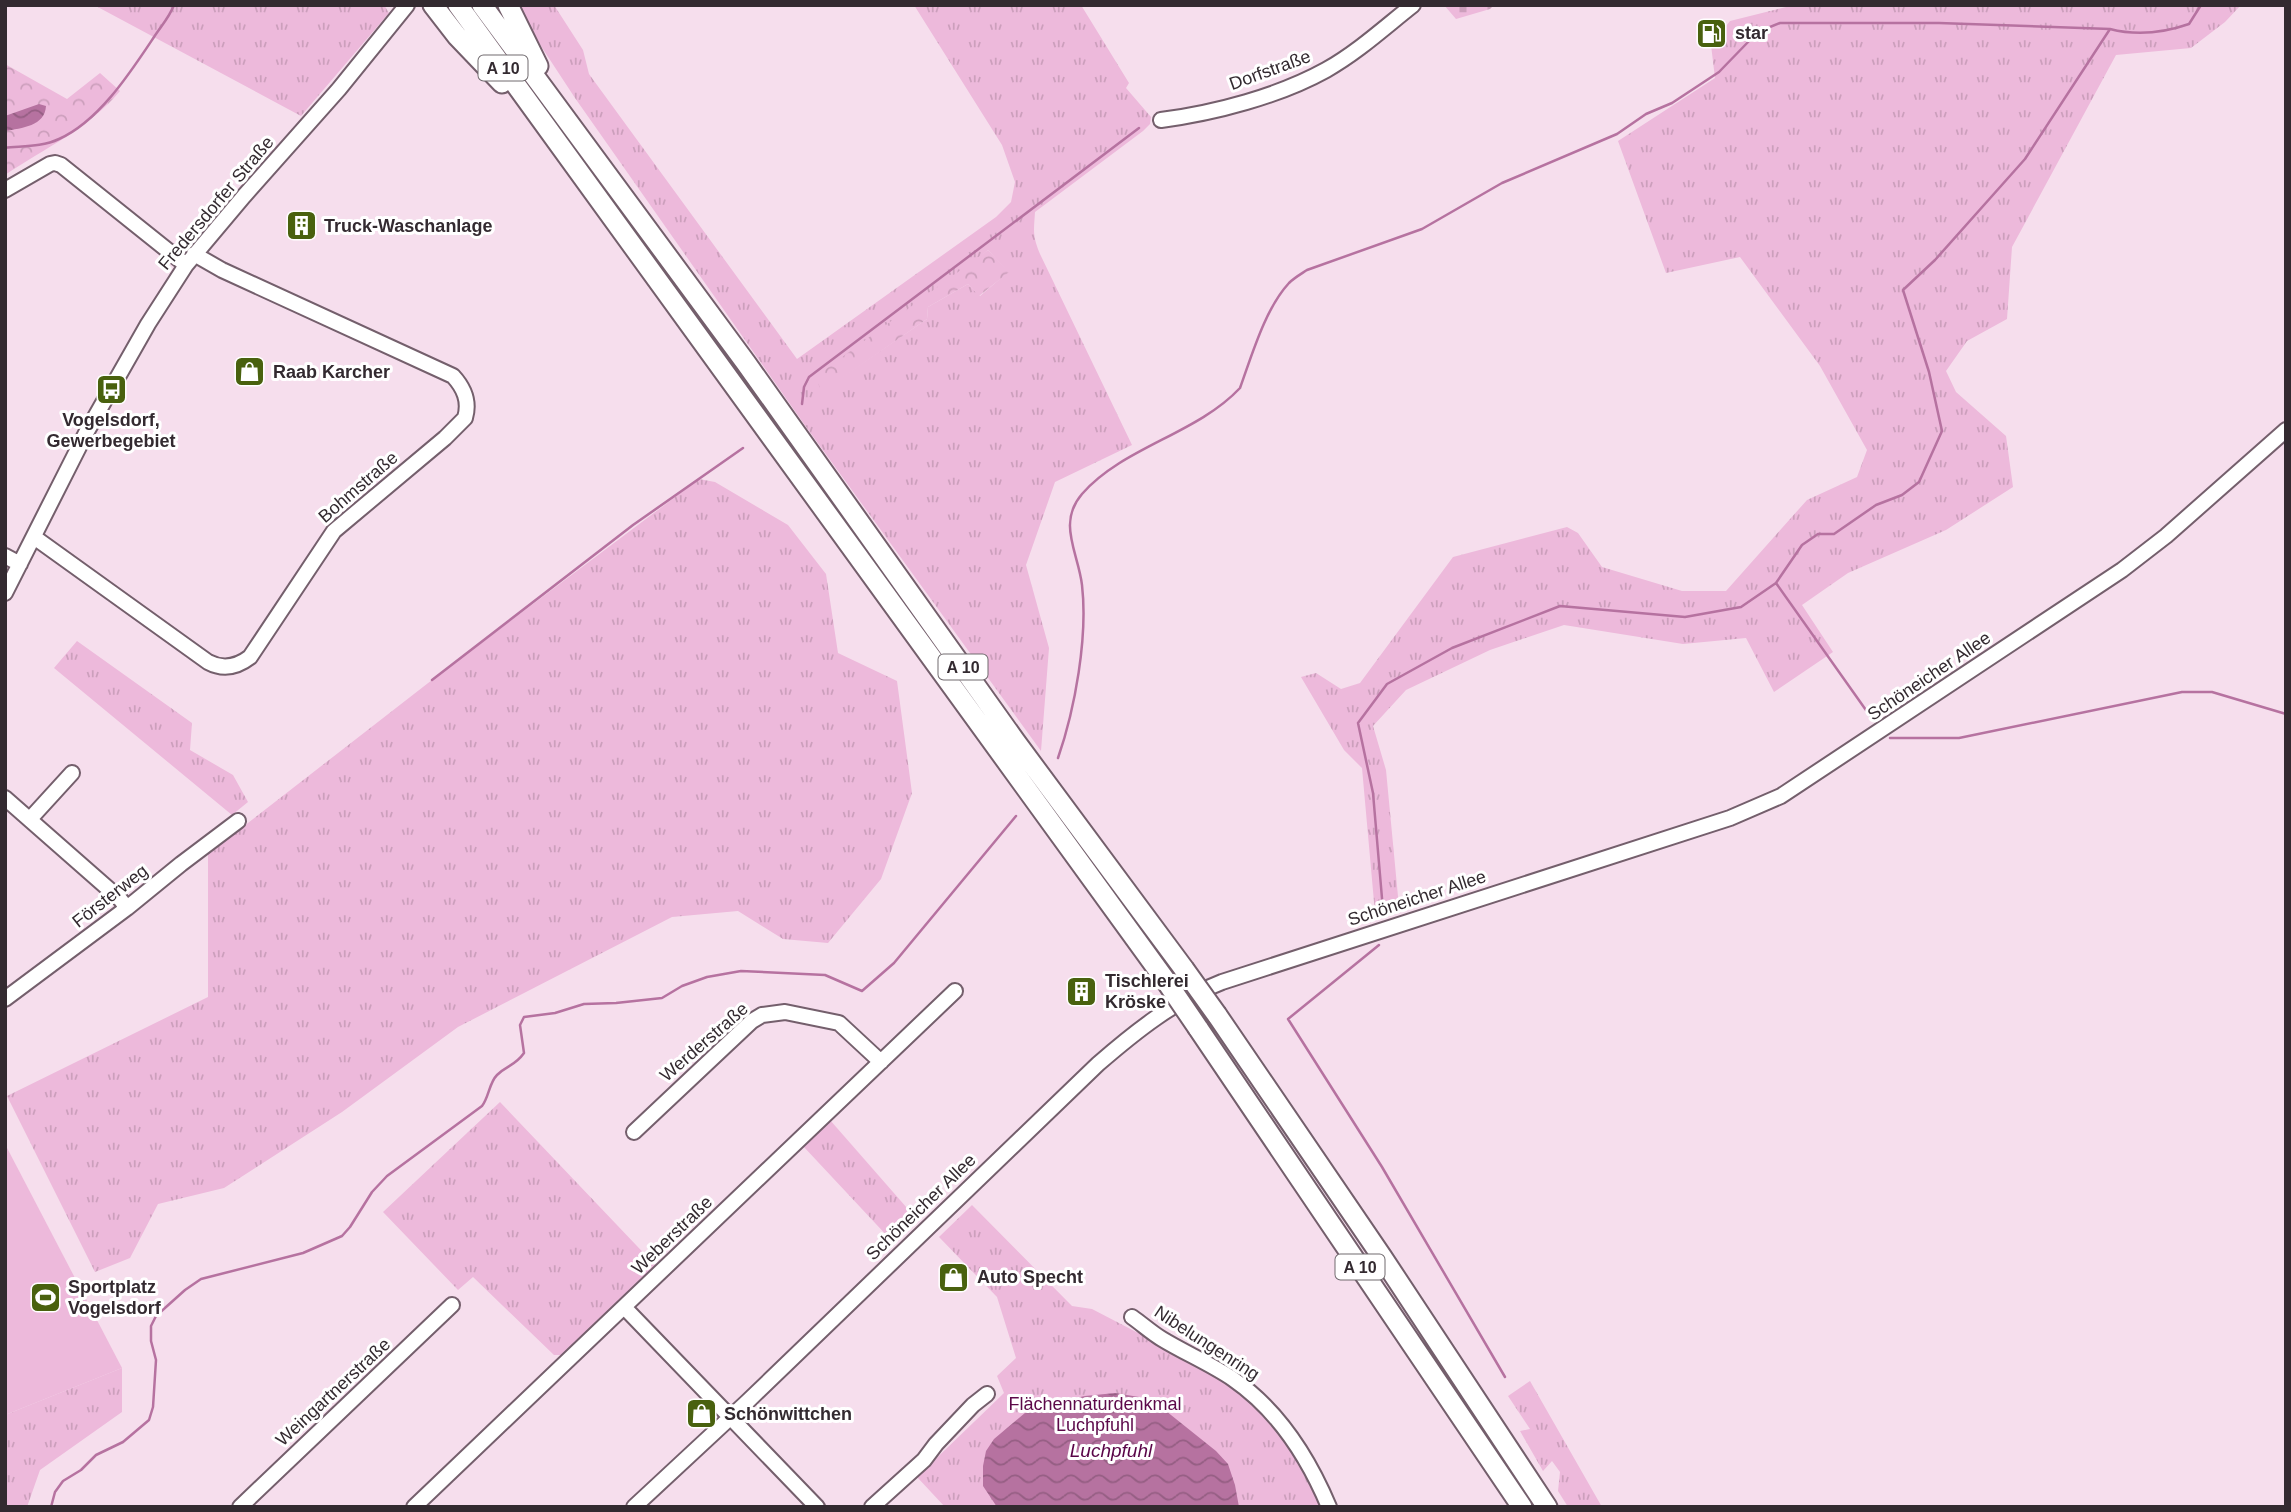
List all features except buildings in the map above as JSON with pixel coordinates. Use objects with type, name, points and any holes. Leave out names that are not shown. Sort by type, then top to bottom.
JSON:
[{"type":"highway","points":[[433,5],[457,36],[556,124]]},
{"type":"highway","name":"A 10","points":[[458,5],[746,363],[1015,741],[1217,1015],[1382,1257],[1547,1507]]},
{"type":"highway","name":"A 10","points":[[482,5],[556,124],[1166,981],[1522,1507]]},
{"type":"highway","points":[[508,5],[556,124]]},
{"type":"street","name":"Dorfstraße","points":[[1161,120],[1186,117],[1265,96],[1305,80],[1342,60],[1413,5]]},
{"type":"street","name":"Fredersdorfer Straße","points":[[5,593],[92,422],[148,324],[190,259],[339,89],[404,9]]},
{"type":"street","name":"Bohmstraße","points":[[5,190],[50,164],[61,165],[190,259],[222,270],[453,376],[462,385],[467,400],[466,418],[460,425],[334,531],[250,657],[236,665],[221,667],[208,662],[34,537]]},
{"type":"street","name":"Schöneicher Allee","points":[[634,1507],[1098,1064],[1142,1027],[1171,1008],[1222,982],[1730,818],[1780,796],[2139,558],[2286,430]]},
{"type":"street","points":[[5,556],[20,564]]},
{"type":"street","points":[[30,819],[72,773]]},
{"type":"street","points":[[5,797],[120,898],[127,908]]},
{"type":"street","name":"Försterweg","points":[[5,999],[238,821]]},
{"type":"street","name":"Weberstraße","points":[[414,1507],[955,991]]},
{"type":"street","name":"Werderstraße","points":[[634,1132],[752,1021],[762,1015],[785,1012],[839,1023],[881,1062]]},
{"type":"street","name":"Weingartnerstraße","points":[[240,1507],[452,1305]]},
{"type":"street","points":[[624,1307],[817,1507]]},
{"type":"street","name":"Nibelungenring","points":[[1132,1317],[1162,1339],[1221,1371],[1255,1396],[1280,1422],[1305,1458],[1329,1507]]},
{"type":"street","points":[[872,1507],[924,1460],[973,1405],[987,1394]]},
{"type":"green space","points":[[94,5],[384,5],[389,13],[301,116]]},
{"type":"green space","points":[[514,5],[554,5],[583,50],[589,74],[797,359],[996,217],[1011,202],[1015,182],[1002,145],[914,5],[1081,5],[1129,83],[1126,88],[1151,117],[1150,124],[1143,131],[1035,212],[1035,237],[1040,254],[1132,445],[1055,482],[1026,565],[1049,648],[1041,751],[804,424],[575,98]],"holes":[[[988,250],[1008,272],[980,296],[968,284],[928,307],[927,319],[822,391]]]},
{"type":"green space","points":[[1444,5],[1494,5],[1490,9],[1456,19]]},
{"type":"green space","points":[[1794,5],[2241,5],[2225,22],[2191,48],[2116,55],[2012,247],[2007,319],[1967,341],[1946,371],[1956,392],[2006,436],[2013,487],[1946,530],[1848,573],[1802,605],[1833,652],[1774,692],[1746,638],[1683,644],[1564,625],[1490,650],[1406,690],[1373,726],[1386,770],[1399,907],[1375,913],[1362,768],[1344,750],[1301,677],[1316,673],[1341,689],[1360,683],[1453,557],[1567,527],[1578,533],[1602,567],[1682,591],[1726,591],[1807,500],[1857,477],[1867,450],[1820,366],[1740,257],[1666,273],[1618,141],[1715,78],[1711,45],[1730,21]]},
{"type":"green space","points":[[5,64],[67,99],[100,73],[120,91],[80,127],[5,175]]},
{"type":"green space","points":[[988,250],[1009,272],[979,296],[968,284],[928,307],[927,319],[822,392],[815,377]]},
{"type":"green space","points":[[699,479],[715,482],[788,525],[826,574],[838,653],[897,681],[912,793],[881,879],[828,943],[783,939],[738,911],[672,917],[458,1027],[342,1112],[224,1188],[158,1204],[130,1258],[95,1272],[7,1096],[208,997],[208,854],[432,680]]},
{"type":"green space","points":[[77,641],[192,723],[190,750],[233,775],[248,802],[232,815],[54,668]]},
{"type":"green space","points":[[500,1102],[656,1266],[563,1355],[554,1355],[473,1277],[458,1290],[383,1212]]},
{"type":"green space","points":[[830,1120],[914,1216],[890,1239],[803,1146]]},
{"type":"green space","name":"Sportplatz Vogelsdorf","points":[[5,1144],[122,1368],[5,1415]]},
{"type":"green space","name":"Flächennaturdenkmal Luchpfuhl","points":[[972,1205],[1072,1306],[1092,1309],[1194,1362],[1261,1408],[1282,1434],[1321,1507],[945,1507],[917,1477],[1004,1393],[997,1376],[1016,1358],[997,1297],[939,1237]]},
{"type":"green space","points":[[122,1368],[122,1412],[40,1470],[27,1507],[5,1507],[5,1415]]},
{"type":"green space","points":[[1530,1381],[1602,1507],[1568,1507],[1558,1491],[1560,1472],[1552,1461],[1543,1471],[1520,1431],[1530,1429],[1508,1396]]},
{"type":"water","points":[[39,104],[46,106],[45,113],[37,122],[5,131],[5,116]]},
{"type":"water","name":"Luchpfuhl","points":[[1115,1393],[1139,1397],[1161,1407],[1216,1451],[1228,1464],[1239,1507],[997,1507],[983,1486],[986,1451],[994,1439],[1032,1407]]},
{"type":"waterway","points":[[5,148],[53,142],[87,121],[113,95],[174,5]]},
{"type":"waterway","points":[[1058,758],[1070,718],[1082,650],[1082,585],[1070,527],[1075,505],[1082,494],[1118,464],[1203,417],[1223,404],[1240,388],[1273,306],[1289,283],[1307,270],[1422,229],[1502,183],[1617,134],[1719,72],[1750,40],[1765,29],[1780,23],[1939,23],[2150,32],[2189,24],[2201,5]]},
{"type":"waterway","points":[[1383,910],[1373,793],[1358,723],[1387,684],[1452,648],[1560,606],[1685,617],[1741,607],[1776,583],[1802,545],[1818,534],[1834,534],[1876,505],[1902,495],[1919,482],[1942,431],[1929,372],[1903,290],[1935,260],[2025,159],[2110,29]]},
{"type":"waterway","points":[[802,404],[804,387],[809,377],[1139,128]]},
{"type":"waterway","points":[[432,680],[633,525],[743,448]]},
{"type":"waterway","points":[[1776,583],[1873,720]]},
{"type":"waterway","points":[[1890,738],[1959,738],[2182,692],[2212,692],[2286,714]]},
{"type":"waterway","points":[[51,1507],[55,1492],[63,1481],[81,1470],[96,1455],[123,1442],[149,1420],[153,1407],[156,1360],[151,1341],[151,1326],[156,1316],[201,1279],[303,1253],[342,1236],[372,1192],[387,1176],[482,1106],[494,1078],[524,1053],[520,1025],[524,1017],[555,1013],[584,1004],[662,998],[682,986],[707,977],[741,971],[825,975],[862,991],[894,963],[1016,816]]},
{"type":"waterway","points":[[1379,945],[1288,1019],[1382,1167],[1505,1377]]},
{"type":"place","name":"star","points":[[1712,33]]},
{"type":"place","name":"Truck-Waschanlage","points":[[301,226]]},
{"type":"place","name":"Raab Karcher","points":[[250,372]]},
{"type":"place","name":"Vogelsdorf, Gewerbegebiet","points":[[111,389]]},
{"type":"place","name":"Tischlerei Kröske","points":[[1082,991]]},
{"type":"place","name":"Auto Specht","points":[[954,1277]]},
{"type":"place","name":"Sportplatz Vogelsdorf","points":[[45,1297]]},
{"type":"place","name":"Schönwittchen","points":[[701,1414]]}]
